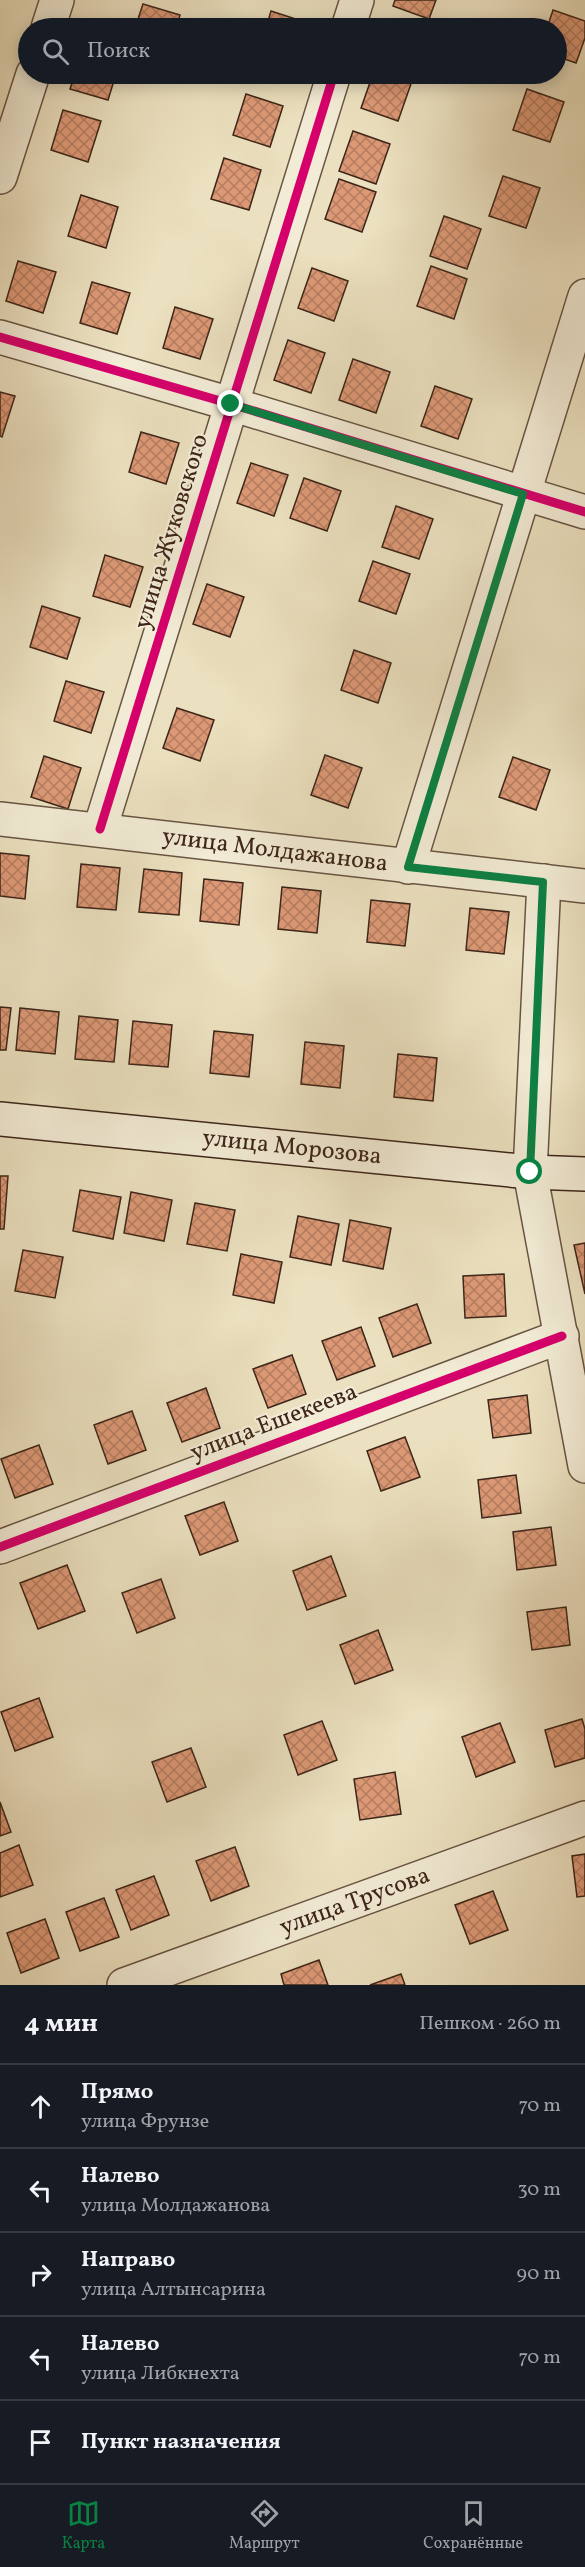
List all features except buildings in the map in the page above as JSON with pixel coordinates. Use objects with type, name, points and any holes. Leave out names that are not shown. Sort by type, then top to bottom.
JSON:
[{"type":"street","points":[[51,18],[57,0]]},
{"type":"street","points":[[351,18],[357,0]]},
{"type":"street","points":[[0,177],[30,84]]},
{"type":"street","name":"улица Жуковского","points":[[100,829],[331,84]]},
{"type":"street","points":[[408,867],[585,296]]},
{"type":"street","points":[[0,336],[585,512]]},
{"type":"street","name":"улица Молдажанова","points":[[0,819],[585,886]]},
{"type":"street","points":[[543,882],[530,1172],[585,1466]]},
{"type":"street","name":"улица Морозова","points":[[0,1119],[530,1172],[585,1174]]},
{"type":"street","name":"улица Ешекеева","points":[[0,1546],[562,1336]]},
{"type":"street","name":"улица Трусова","points":[[124,1985],[585,1818]]},
{"type":"cycle path","points":[[100,829],[331,84]]},
{"type":"cycle path","points":[[0,337],[231,404],[585,512]]},
{"type":"cycle path","points":[[0,1547],[562,1336]]},
{"type":"route","points":[[231,404],[523,494],[408,867],[543,882],[530,1172]]}]
